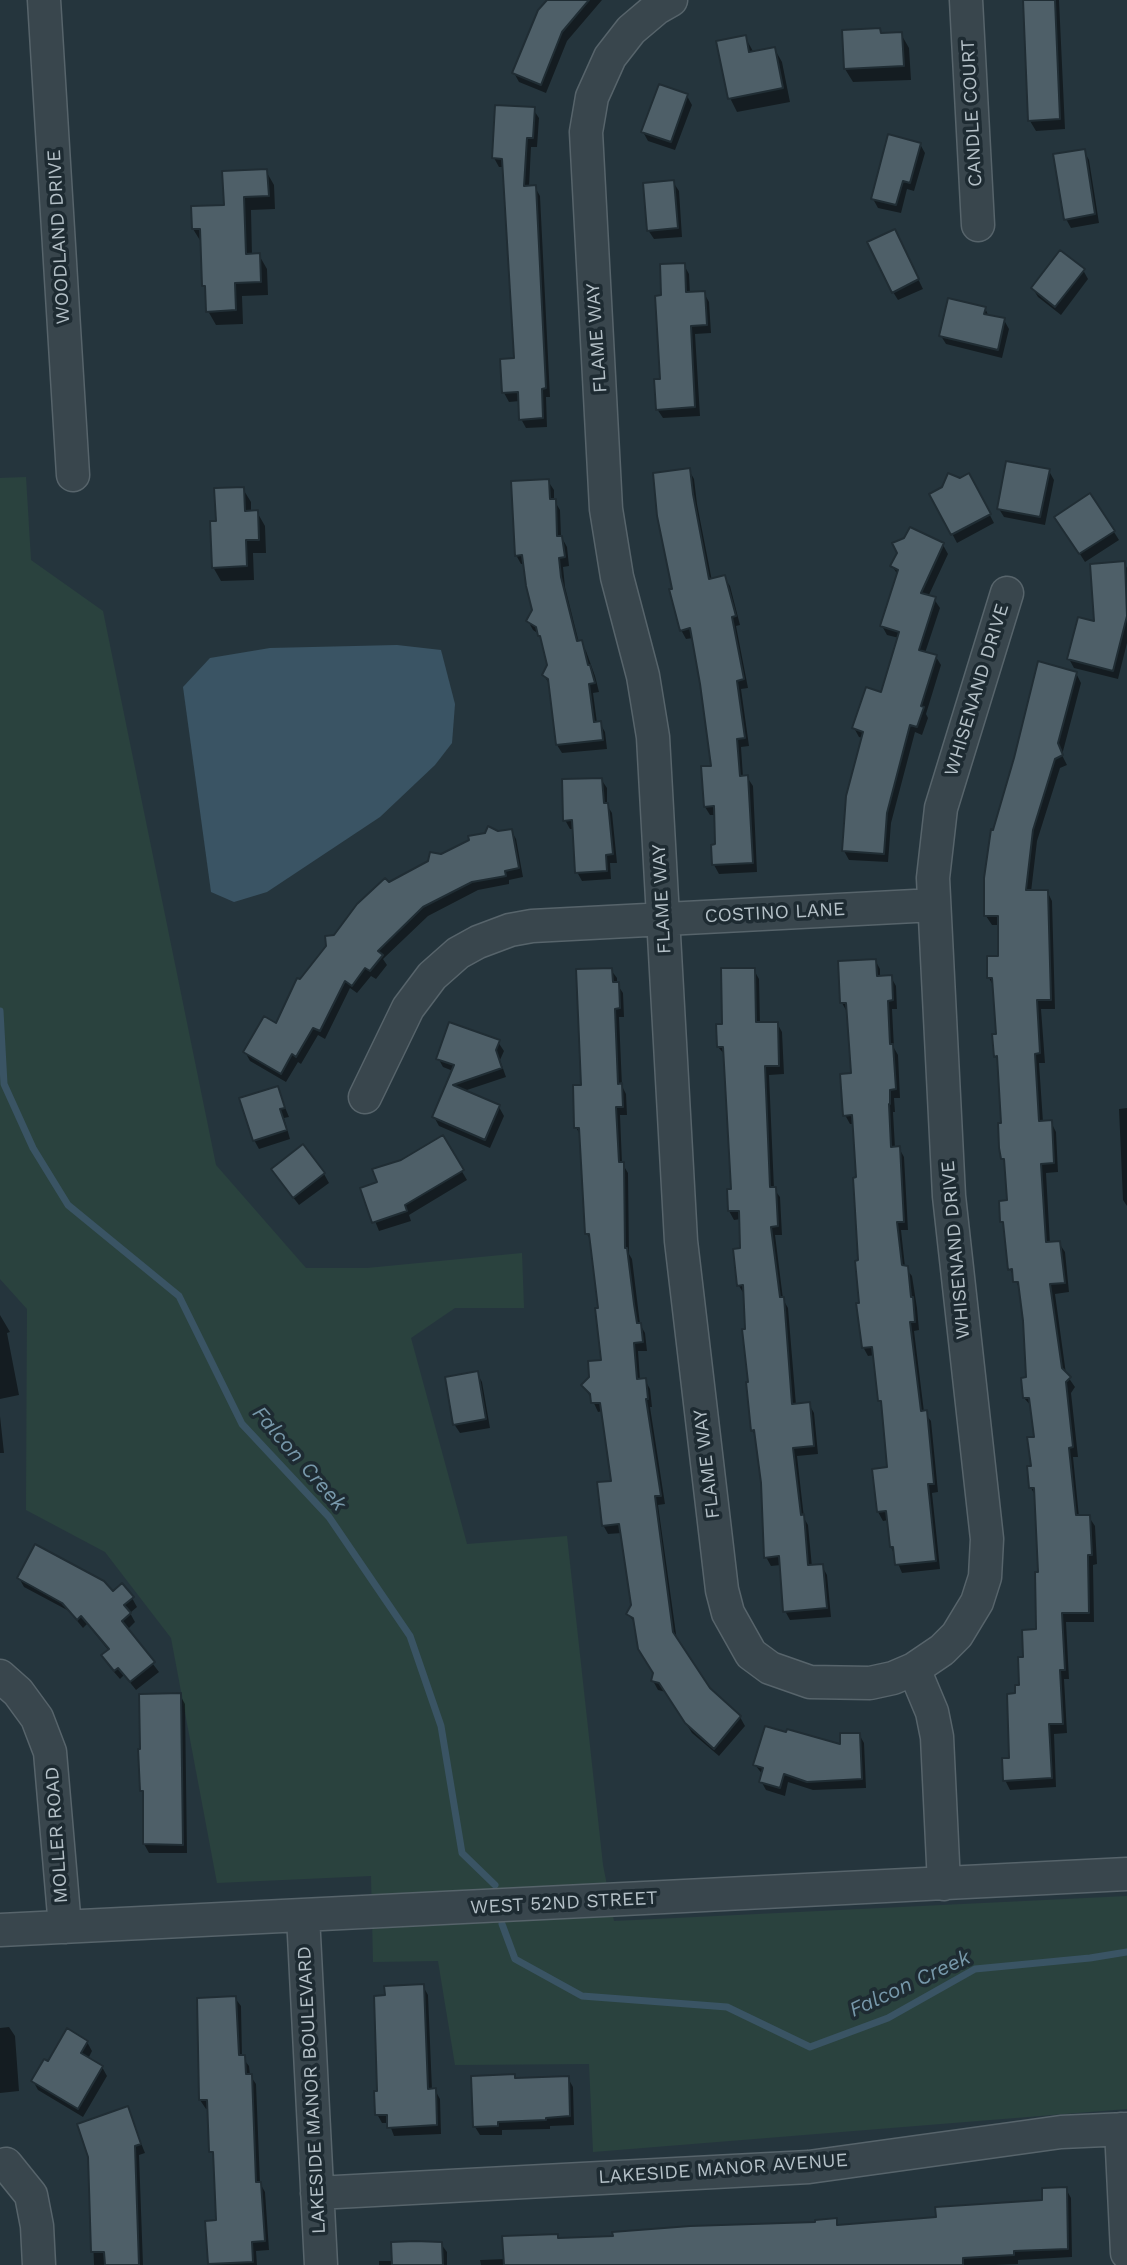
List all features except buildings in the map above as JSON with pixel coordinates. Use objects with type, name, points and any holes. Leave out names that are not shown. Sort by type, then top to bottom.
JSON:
[{"type":"street","name":"WOODLAND DRIVE","points":[[44,0],[73,475]]},
{"type":"street","name":"FLAME WAY","points":[[671,0],[631,30],[604,67],[592,97],[585,143],[606,509],[617,577],[643,676],[652,724],[681,1241],[722,1590],[728,1613],[741,1639],[757,1660],[798,1680],[870,1684],[914,1669]]},
{"type":"street","name":"CANDLE COURT","points":[[967,0],[978,225]]},
{"type":"street","name":"WHISENAND DRIVE","points":[[914,1669],[942,1650],[966,1622],[982,1590],[987,1555],[950,1196],[934,905],[934,851],[940,808],[1007,593]]},
{"type":"street","name":"COSTINO LANE","points":[[365,1097],[413,999],[432,976],[458,953],[510,930],[532,926],[934,905]]},
{"type":"street","points":[[914,1669],[932,1712],[937,1737],[944,1884]]},
{"type":"street","name":"MOLLER ROAD","points":[[0,1676],[18,1692],[37,1718],[50,1752],[65,1927]]},
{"type":"street","name":"WEST 52ND STREET","points":[[0,1930],[1127,1874]]},
{"type":"street","name":"LAKESIDE MANOR BOULEVARD","points":[[303,1916],[321,2265]]},
{"type":"street","points":[[1124,2129],[1127,2253]]},
{"type":"street","name":"LAKESIDE MANOR AVENUE","points":[[317,2193],[809,2166],[1061,2132],[1124,2129]]},
{"type":"street","points":[[6,2164],[31,2194],[37,2226],[38,2265]]},
{"type":"green space","points":[[26,477],[31,560],[103,611],[216,1165],[306,1268],[367,1268],[522,1253],[524,1308],[455,1308],[411,1338],[467,1544],[567,1536],[603,1865],[614,1921],[1127,1896],[1127,2109],[593,2152],[589,2064],[455,2065],[438,1961],[373,1962],[371,1876],[217,1883],[171,1638],[105,1552],[26,1510],[27,1309],[0,1279],[0,478]]},
{"type":"water","points":[[397,645],[441,650],[455,704],[452,743],[435,765],[380,817],[267,892],[234,902],[211,892],[183,687],[210,658],[270,648]]},
{"type":"waterway","name":"Falcon Creek","points":[[0,1011],[4,1084],[33,1148],[68,1205],[179,1296],[242,1424],[329,1517],[410,1636],[441,1726],[462,1853],[495,1885]]},
{"type":"waterway","name":"Falcon Creek","points":[[502,1924],[515,1959],[582,1996],[727,2007],[810,2047],[888,2018],[975,1969],[1127,1952]]}]
